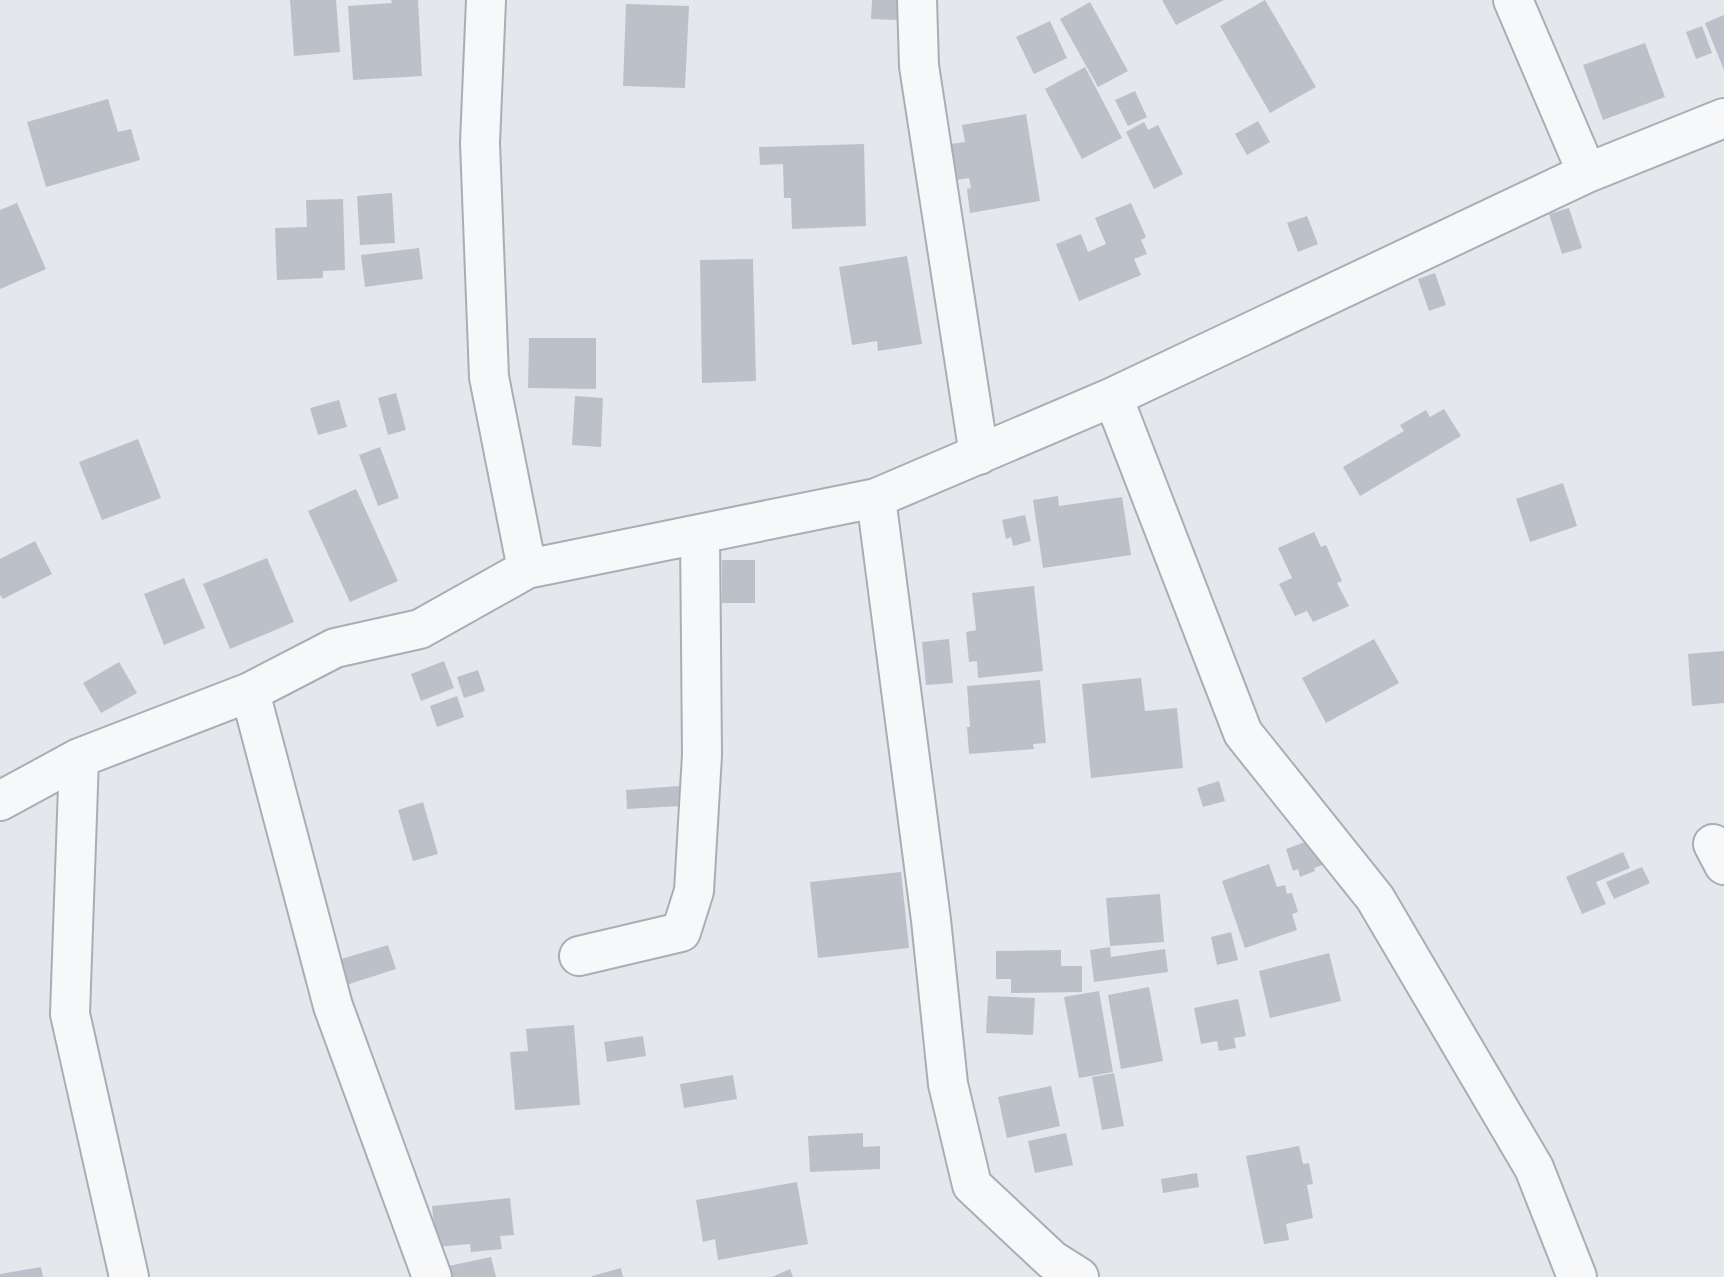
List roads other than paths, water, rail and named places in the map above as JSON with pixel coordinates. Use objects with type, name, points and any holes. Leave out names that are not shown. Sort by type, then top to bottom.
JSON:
[{"type":"street","points":[[485,0],[480,143],[489,377],[527,569]]},
{"type":"street","points":[[917,0],[919,66],[979,455]]},
{"type":"street","points":[[1513,0],[1587,173]]},
{"type":"street","points":[[0,801],[79,758],[250,692],[335,648],[420,629],[527,569],[876,498],[1113,397],[1587,173],[1724,118]]},
{"type":"street","points":[[1113,397],[1243,733],[1375,898],[1534,1168],[1577,1277]]},
{"type":"street","points":[[876,498],[931,920],[948,1084],[972,1185],[1052,1260],[1079,1277]]},
{"type":"street","points":[[579,956],[681,932],[694,891],[702,755],[700,535]]},
{"type":"street","points":[[250,692],[333,1006],[432,1277]]},
{"type":"street","points":[[79,758],[70,1014],[130,1277]]}]
